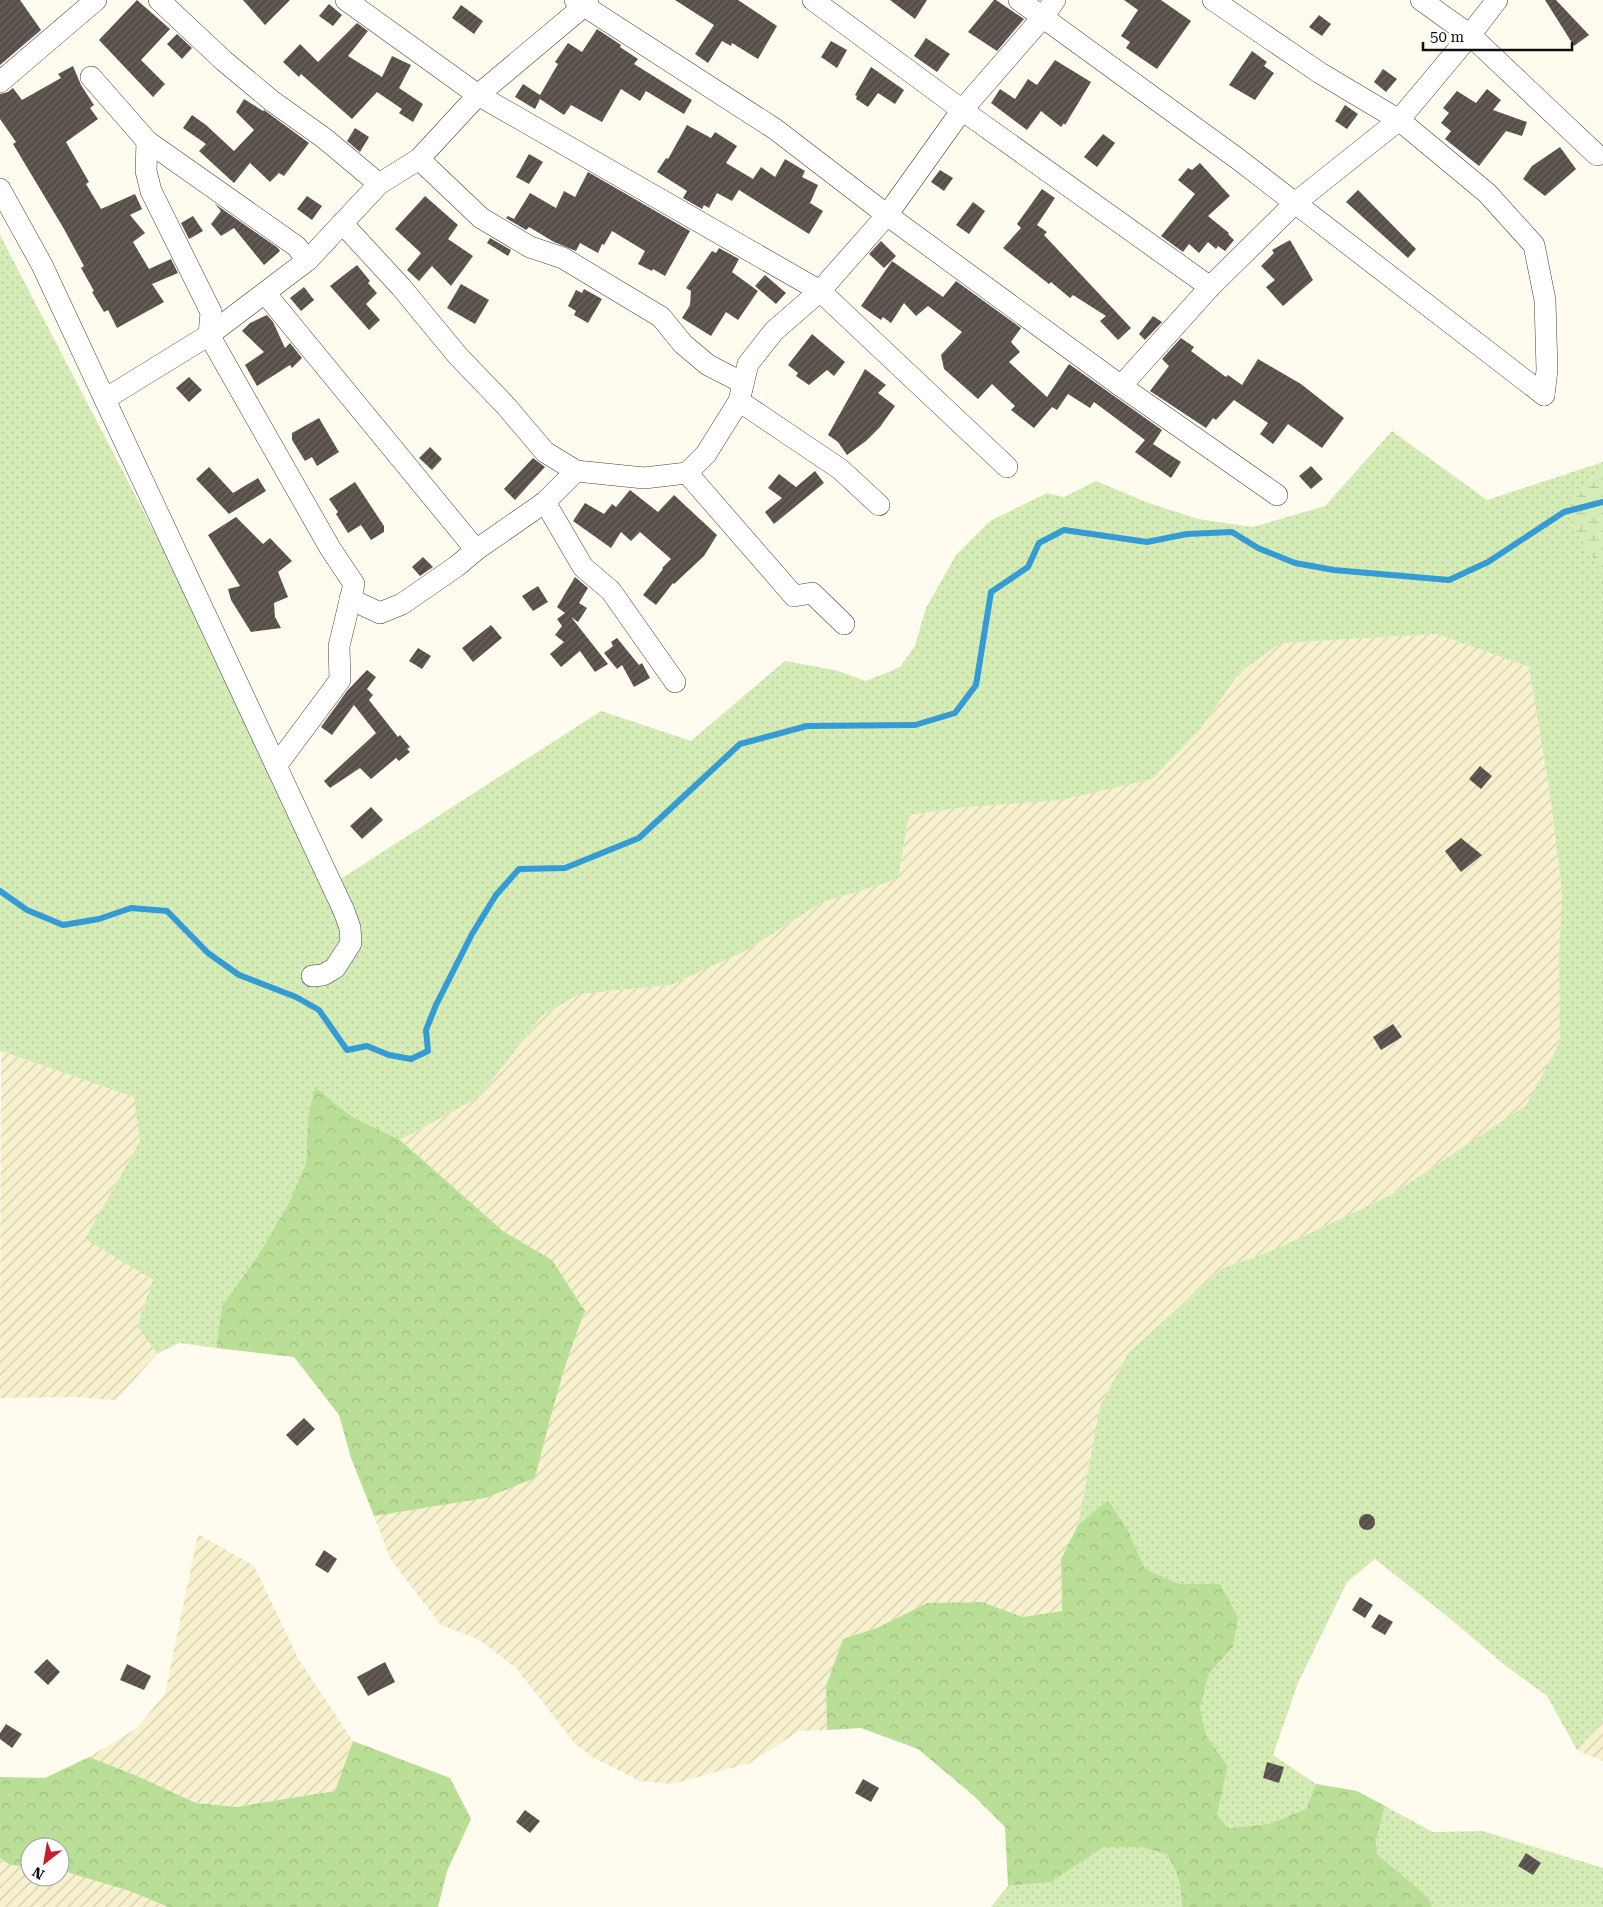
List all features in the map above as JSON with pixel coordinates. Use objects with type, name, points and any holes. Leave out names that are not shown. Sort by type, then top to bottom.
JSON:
[{"type":"street","points":[[0,82],[96,0]]},
{"type":"street","points":[[159,0],[224,61],[272,101],[324,138],[379,184]]},
{"type":"street","points":[[346,0],[478,95],[820,291],[1008,467]]},
{"type":"street","points":[[813,0],[962,110],[1210,287]]},
{"type":"street","points":[[1019,0],[1049,9],[1238,159],[1544,395],[1547,370],[1545,300],[1534,245],[1487,193],[1399,120],[1320,73],[1213,0]]},
{"type":"street","points":[[1421,0],[1470,35],[1598,155]]},
{"type":"street","points":[[1121,386],[1210,287],[1295,203],[1399,120],[1497,0]]},
{"type":"street","points":[[105,399],[209,334],[308,260],[379,184],[419,159],[478,95],[582,2],[775,129],[887,215],[1121,386],[1277,495]]},
{"type":"street","points":[[342,223],[401,287],[458,356],[506,406],[546,452],[576,471],[644,478],[687,473],[706,454],[741,392],[748,364],[774,331],[820,291],[887,215],[962,110],[1049,9]]},
{"type":"street","points":[[91,76],[147,141],[296,246],[308,260]]},
{"type":"street","points":[[147,141],[146,171],[150,191],[212,312],[209,334],[330,548],[354,584],[339,646],[340,680],[276,766]]},
{"type":"street","points":[[419,159],[481,218],[530,247],[563,258],[661,318],[683,344],[840,469],[879,505]]},
{"type":"street","points":[[0,189],[42,265],[344,911],[350,928],[351,943],[335,968],[323,976],[312,976]]},
{"type":"street","points":[[265,293],[476,550]]},
{"type":"street","points":[[350,599],[380,614],[402,604],[545,502],[576,471]]},
{"type":"street","points":[[687,473],[794,596],[812,593],[844,624]]},
{"type":"street","points":[[545,502],[583,567],[612,592],[675,682]]},
{"type":"shaded area","points":[[1437,634],[1529,667],[1550,794],[1562,892],[1559,956],[1561,1042],[1526,1105],[1391,1195],[1276,1249],[1221,1269],[1128,1353],[1100,1406],[1078,1525],[1061,1559],[1062,1611],[1023,1617],[982,1602],[927,1603],[877,1628],[843,1639],[826,1686],[827,1730],[799,1731],[750,1763],[672,1784],[640,1781],[594,1758],[576,1745],[517,1669],[478,1639],[441,1625],[391,1560],[374,1516],[425,1507],[535,1478],[554,1402],[585,1311],[552,1260],[503,1231],[400,1140],[479,1097],[542,1016],[580,994],[671,985],[747,950],[821,903],[898,879],[909,815],[966,807],[1202,727],[1239,673],[1281,643]]},
{"type":"shaded area","points":[[1,1051],[135,1097],[140,1141],[85,1239],[153,1280],[137,1326],[157,1354],[116,1400],[74,1397],[0,1398]]},
{"type":"shaded area","points":[[198,1534],[254,1566],[299,1660],[353,1741],[335,1791],[236,1807],[196,1803],[137,1776],[89,1757],[137,1728],[165,1694]]},
{"type":"shaded area","points":[[1603,1721],[1603,1761],[1577,1750]]},
{"type":"shaded area","points":[[0,1858],[10,1865],[20,1866],[20,1887],[70,1887],[70,1871],[130,1891],[168,1907],[0,1907]]},
{"type":"green space","points":[[0,235],[336,882],[601,711],[691,741],[785,661],[835,670],[866,681],[900,667],[915,646],[926,608],[956,555],[990,521],[1047,493],[1064,497],[1096,481],[1146,502],[1198,519],[1253,527],[1325,506],[1392,431],[1487,500],[1603,462],[1603,469],[1597,471],[1564,512],[1603,574],[1603,1721],[1577,1750],[1547,1696],[1506,1666],[1375,1559],[1347,1582],[1298,1683],[1273,1755],[1316,1784],[1306,1809],[1268,1824],[1227,1828],[1217,1815],[1228,1766],[1207,1737],[1200,1708],[1209,1673],[1233,1647],[1220,1584],[1180,1584],[1145,1569],[1129,1532],[1108,1500],[1078,1525],[1100,1406],[1128,1353],[1221,1269],[1276,1249],[1391,1195],[1526,1105],[1560,1042],[1559,956],[1562,892],[1550,794],[1529,667],[1437,634],[1281,643],[1239,673],[1202,727],[1152,779],[1061,800],[966,807],[909,815],[898,879],[821,903],[747,950],[671,985],[580,994],[542,1016],[479,1097],[400,1140],[351,1116],[315,1087],[308,1116],[306,1163],[289,1203],[259,1254],[222,1306],[216,1348],[179,1343],[157,1354],[137,1326],[153,1280],[85,1239],[140,1141],[134,1097],[1,1051],[0,1053]]},
{"type":"green space","points":[[1603,469],[1603,574],[1564,512],[1597,471]]},
{"type":"green space","points":[[315,1087],[351,1116],[400,1140],[503,1231],[552,1260],[585,1311],[563,1373],[535,1478],[485,1498],[374,1516],[351,1458],[339,1415],[294,1357],[216,1348],[222,1306],[259,1254],[289,1203],[306,1163],[308,1116]]},
{"type":"green space","points":[[1108,1500],[1129,1532],[1145,1569],[1180,1584],[1220,1584],[1238,1617],[1233,1647],[1209,1673],[1200,1708],[1207,1737],[1228,1766],[1217,1815],[1228,1828],[1268,1824],[1306,1809],[1316,1784],[1357,1791],[1385,1806],[1376,1840],[1377,1854],[1429,1899],[1432,1907],[1182,1907],[1178,1879],[1166,1854],[1141,1847],[1104,1847],[1051,1882],[1008,1886],[1005,1827],[973,1795],[918,1749],[861,1728],[827,1730],[826,1686],[843,1639],[877,1628],[927,1603],[982,1602],[1023,1617],[1062,1611],[1061,1559],[1078,1525]]},
{"type":"green space","points":[[353,1741],[450,1778],[471,1819],[447,1871],[438,1907],[168,1907],[130,1891],[70,1873],[70,1837],[20,1837],[20,1866],[10,1865],[0,1858],[0,1777],[45,1778],[89,1757],[137,1776],[196,1803],[236,1807],[335,1791]]},
{"type":"green space","points":[[1385,1806],[1433,1832],[1483,1831],[1603,1868],[1603,1907],[1432,1907],[1429,1899],[1377,1854],[1376,1840]]},
{"type":"green space","points":[[1104,1847],[1141,1847],[1166,1853],[1178,1879],[1182,1907],[991,1907],[1008,1886],[1051,1882]]},
{"type":"building","points":[[0,0],[20,0],[41,30],[0,65]]},
{"type":"building","points":[[137,0],[170,29],[141,60],[165,84],[153,97],[99,40]]},
{"type":"building","points":[[243,0],[290,0],[265,25]]},
{"type":"building","points":[[675,0],[738,0],[777,26],[758,59],[732,43],[731,46],[722,41],[708,63],[695,54],[714,25]]},
{"type":"building","points":[[890,0],[927,0],[915,19]]},
{"type":"building","points":[[994,0],[1024,19],[997,51],[968,32]]},
{"type":"building","points":[[1124,0],[1161,0],[1191,21],[1157,69],[1126,48],[1130,42],[1121,36],[1138,10]]},
{"type":"building","points":[[1545,0],[1556,0],[1589,35],[1574,46]]},
{"type":"building","points":[[329,4],[342,15],[333,26],[319,16]]},
{"type":"building","points":[[461,5],[483,21],[474,34],[452,18]]},
{"type":"building","points":[[1319,15],[1331,24],[1322,36],[1309,27]]},
{"type":"building","points":[[357,23],[368,31],[348,56],[382,77],[392,56],[411,65],[399,88],[423,104],[413,122],[399,113],[402,109],[377,92],[352,119],[301,74],[299,77],[283,62],[300,44],[318,62]]},
{"type":"building","points":[[597,29],[638,59],[634,64],[692,100],[684,114],[646,91],[640,101],[621,89],[602,122],[571,105],[564,115],[540,99],[535,109],[515,97],[523,84],[540,95],[558,64],[555,62],[568,43],[582,52]]},
{"type":"building","points":[[177,34],[192,48],[182,59],[167,44]]},
{"type":"building","points":[[926,38],[950,54],[937,72],[914,56]]},
{"type":"building","points":[[831,41],[847,50],[837,68],[821,57]]},
{"type":"building","points":[[1252,51],[1267,62],[1264,66],[1274,73],[1255,100],[1229,85]]},
{"type":"building","points":[[1055,60],[1091,82],[1065,125],[1064,123],[1061,127],[1041,111],[1027,130],[991,103],[1000,89],[1015,99],[1028,79],[1037,85]]},
{"type":"building","points":[[73,66],[81,85],[94,105],[90,108],[98,119],[66,142],[89,182],[86,184],[101,209],[135,194],[142,209],[130,215],[145,233],[133,242],[149,269],[171,259],[178,273],[152,284],[164,302],[117,328],[108,310],[104,312],[92,292],[94,291],[81,268],[84,266],[13,144],[16,142],[0,119],[0,94],[8,92],[13,88],[22,100],[61,78],[58,74]]},
{"type":"building","points":[[871,67],[904,90],[895,104],[878,93],[868,107],[856,99],[857,96],[855,95]]},
{"type":"building","points":[[1383,69],[1397,79],[1386,92],[1374,82]]},
{"type":"building","points":[[1487,89],[1501,100],[1493,110],[1527,122],[1522,136],[1506,131],[1479,166],[1445,139],[1451,131],[1441,123],[1449,113],[1443,108],[1457,91],[1476,103]]},
{"type":"building","points":[[244,99],[264,110],[309,143],[284,176],[279,173],[270,182],[250,163],[234,183],[199,151],[206,144],[183,128],[192,115],[206,125],[234,151],[254,130],[236,112]]},
{"type":"building","points":[[1345,105],[1358,114],[1347,129],[1335,121]]},
{"type":"building","points":[[687,125],[711,138],[715,132],[737,146],[726,163],[753,179],[761,167],[775,177],[785,159],[805,171],[802,177],[818,185],[810,203],[823,211],[809,234],[739,190],[732,201],[717,193],[709,208],[704,205],[702,209],[683,198],[687,191],[657,172],[666,158],[668,159]]},
{"type":"building","points":[[355,128],[369,137],[360,152],[347,141]]},
{"type":"building","points":[[1103,134],[1115,143],[1097,167],[1084,157]]},
{"type":"building","points":[[1560,147],[1576,169],[1545,196],[1523,179],[1532,166]]},
{"type":"building","points":[[529,154],[543,162],[529,184],[516,177]]},
{"type":"building","points":[[1200,163],[1230,196],[1208,216],[1229,233],[1234,240],[1225,251],[1218,246],[1216,249],[1208,242],[1199,253],[1189,244],[1183,252],[1161,236],[1195,194],[1178,180],[1188,168],[1192,170]]},
{"type":"building","points":[[940,170],[953,178],[944,191],[931,182]]},
{"type":"building","points":[[588,172],[690,231],[665,276],[653,269],[652,271],[638,264],[645,251],[612,231],[598,253],[580,243],[576,251],[554,242],[529,227],[526,230],[506,218],[508,216],[514,219],[530,193],[556,208],[564,191],[575,197]]},
{"type":"building","points":[[1042,189],[1055,198],[1037,225],[1047,232],[1044,235],[1131,328],[1118,340],[1100,321],[1106,316],[1073,295],[1070,298],[1003,248],[1021,228],[1017,224]]},
{"type":"building","points":[[1358,190],[1416,249],[1408,258],[1346,202]]},
{"type":"building","points":[[307,196],[322,206],[312,220],[297,209]]},
{"type":"building","points":[[425,196],[458,225],[448,239],[473,256],[451,286],[432,266],[419,281],[407,270],[421,253],[395,229]]},
{"type":"building","points":[[973,202],[985,211],[969,234],[956,225]]},
{"type":"building","points":[[215,204],[280,251],[264,265],[234,228],[221,236],[211,224],[221,211]]},
{"type":"building","points":[[193,216],[203,231],[189,239],[181,223]]},
{"type":"building","points":[[490,238],[511,250],[508,256],[487,243]]},
{"type":"building","points":[[1290,240],[1313,280],[1283,306],[1266,287],[1275,280],[1261,266],[1274,253],[1272,250]]},
{"type":"building","points":[[881,241],[896,256],[884,268],[869,254]]},
{"type":"building","points":[[719,248],[739,259],[732,272],[758,291],[738,320],[726,312],[711,336],[682,318],[690,305],[691,291],[686,288],[712,251],[716,253]]},
{"type":"building","points":[[892,261],[943,297],[956,281],[1021,328],[1011,342],[1020,352],[1009,362],[1047,397],[1069,364],[1162,430],[1153,444],[1181,462],[1171,478],[1135,452],[1145,440],[1094,402],[1090,408],[1068,394],[1057,410],[1052,407],[1034,428],[1011,410],[1015,406],[992,384],[978,399],[944,369],[941,355],[962,332],[928,306],[916,316],[904,303],[891,323],[883,317],[881,320],[861,306]]},
{"type":"building","points":[[357,265],[370,281],[368,283],[377,293],[366,304],[380,320],[369,330],[330,286]]},
{"type":"building","points":[[765,275],[786,293],[776,304],[755,286]]},
{"type":"building","points":[[461,284],[489,300],[475,324],[447,308]]},
{"type":"building","points":[[304,287],[314,300],[301,311],[290,298]]},
{"type":"building","points":[[584,289],[602,299],[588,323],[574,315],[576,311],[568,306],[576,290],[582,293]]},
{"type":"building","points":[[267,315],[273,322],[285,348],[290,343],[302,358],[292,368],[290,365],[257,386],[245,365],[264,352],[242,331],[250,323]]},
{"type":"building","points":[[1153,316],[1162,322],[1145,340],[1139,334]]},
{"type":"building","points":[[812,334],[845,362],[834,376],[827,370],[809,385],[796,376],[798,373],[788,365]]},
{"type":"building","points":[[1181,338],[1194,347],[1191,351],[1226,377],[1228,375],[1242,385],[1258,359],[1301,384],[1344,418],[1322,448],[1288,424],[1273,444],[1260,434],[1268,423],[1234,400],[1216,420],[1213,418],[1206,428],[1150,391],[1169,366],[1162,359]]},
{"type":"building","points":[[865,369],[886,385],[878,393],[895,406],[880,427],[866,441],[847,455],[838,442],[828,435]]},
{"type":"building","points":[[189,377],[202,390],[189,402],[176,388]]},
{"type":"building","points":[[319,418],[339,452],[317,466],[312,457],[305,461],[292,440],[292,433]]},
{"type":"building","points":[[430,447],[442,459],[432,470],[419,458]]},
{"type":"building","points":[[533,458],[545,467],[515,500],[504,489]]},
{"type":"building","points":[[1311,466],[1323,479],[1311,489],[1299,476]]},
{"type":"building","points":[[209,467],[233,493],[258,478],[266,491],[229,514],[196,479]]},
{"type":"building","points":[[815,471],[824,483],[774,524],[765,512],[782,498],[768,488],[779,474],[796,487]]},
{"type":"building","points":[[355,482],[384,526],[384,532],[371,540],[361,525],[348,533],[336,514],[338,512],[329,499]]},
{"type":"building","points":[[630,490],[658,512],[674,495],[717,535],[704,556],[673,583],[656,605],[643,595],[662,568],[671,559],[640,532],[631,541],[621,532],[611,548],[573,521],[585,503],[604,514],[612,504],[616,507]]},
{"type":"building","points":[[236,517],[263,544],[270,538],[292,561],[278,572],[288,597],[274,603],[275,617],[281,628],[251,632],[231,600],[228,589],[240,586],[208,535]]},
{"type":"building","points":[[423,557],[433,567],[420,576],[412,567]]},
{"type":"building","points":[[575,577],[588,588],[579,603],[587,608],[578,622],[571,617],[608,664],[595,672],[580,651],[561,667],[550,654],[564,642],[555,635],[562,626],[557,619],[565,613],[557,607]]},
{"type":"building","points":[[538,586],[548,602],[533,611],[522,596]]},
{"type":"building","points":[[491,625],[502,638],[473,662],[462,648]]},
{"type":"building","points":[[617,638],[639,665],[642,663],[650,678],[634,687],[622,665],[617,669],[604,653],[613,646],[611,642]]},
{"type":"building","points":[[418,648],[431,656],[422,669],[409,661]]},
{"type":"building","points":[[367,670],[376,677],[367,689],[373,695],[369,700],[398,737],[400,735],[410,747],[407,749],[410,752],[399,761],[396,758],[371,779],[360,768],[330,788],[324,781],[376,733],[354,705],[332,735],[321,727],[347,691]]},
{"type":"building","points":[[1480,766],[1492,776],[1481,789],[1469,779]]},
{"type":"building","points":[[371,807],[383,820],[362,839],[350,826]]},
{"type":"building","points":[[1461,838],[1482,855],[1461,872],[1445,851]]},
{"type":"building","points":[[1393,1024],[1402,1037],[1381,1050],[1373,1037]]},
{"type":"building","points":[[304,1418],[315,1429],[297,1446],[286,1435]]},
{"type":"building","points":[[1364,1514],[1370,1514],[1375,1519],[1373,1528],[1364,1530],[1359,1525],[1359,1519]]},
{"type":"building","points":[[324,1550],[337,1559],[328,1573],[315,1565]]},
{"type":"building","points":[[1360,1597],[1373,1605],[1365,1618],[1352,1610]]},
{"type":"building","points":[[1379,1614],[1393,1622],[1385,1635],[1371,1627]]},
{"type":"building","points":[[47,1659],[60,1672],[48,1685],[34,1672]]},
{"type":"building","points":[[385,1662],[395,1682],[368,1696],[357,1677]]},
{"type":"building","points":[[127,1664],[151,1676],[144,1690],[120,1680]]},
{"type":"building","points":[[6,1724],[22,1734],[12,1748],[0,1739],[0,1733]]},
{"type":"building","points":[[1267,1762],[1284,1767],[1279,1783],[1263,1778]]},
{"type":"building","points":[[863,1779],[879,1788],[871,1802],[855,1793]]},
{"type":"building","points":[[525,1810],[540,1821],[530,1833],[516,1822]]},
{"type":"building","points":[[1526,1853],[1541,1863],[1533,1875],[1518,1866]]},
{"type":"waterway","points":[[0,891],[27,910],[63,925],[99,919],[131,908],[167,911],[208,953],[239,975],[296,997],[319,1010],[347,1050],[367,1046],[389,1055],[411,1059],[428,1051],[426,1030],[436,1005],[472,934],[496,895],[519,869],[565,868],[639,838],[740,744],[807,726],[915,725],[955,713],[976,685],[991,592],[1028,567],[1039,543],[1064,530],[1147,542],[1187,534],[1232,532],[1258,548],[1295,563],[1334,570],[1449,580],[1488,562],[1564,512],[1603,502]]}]
